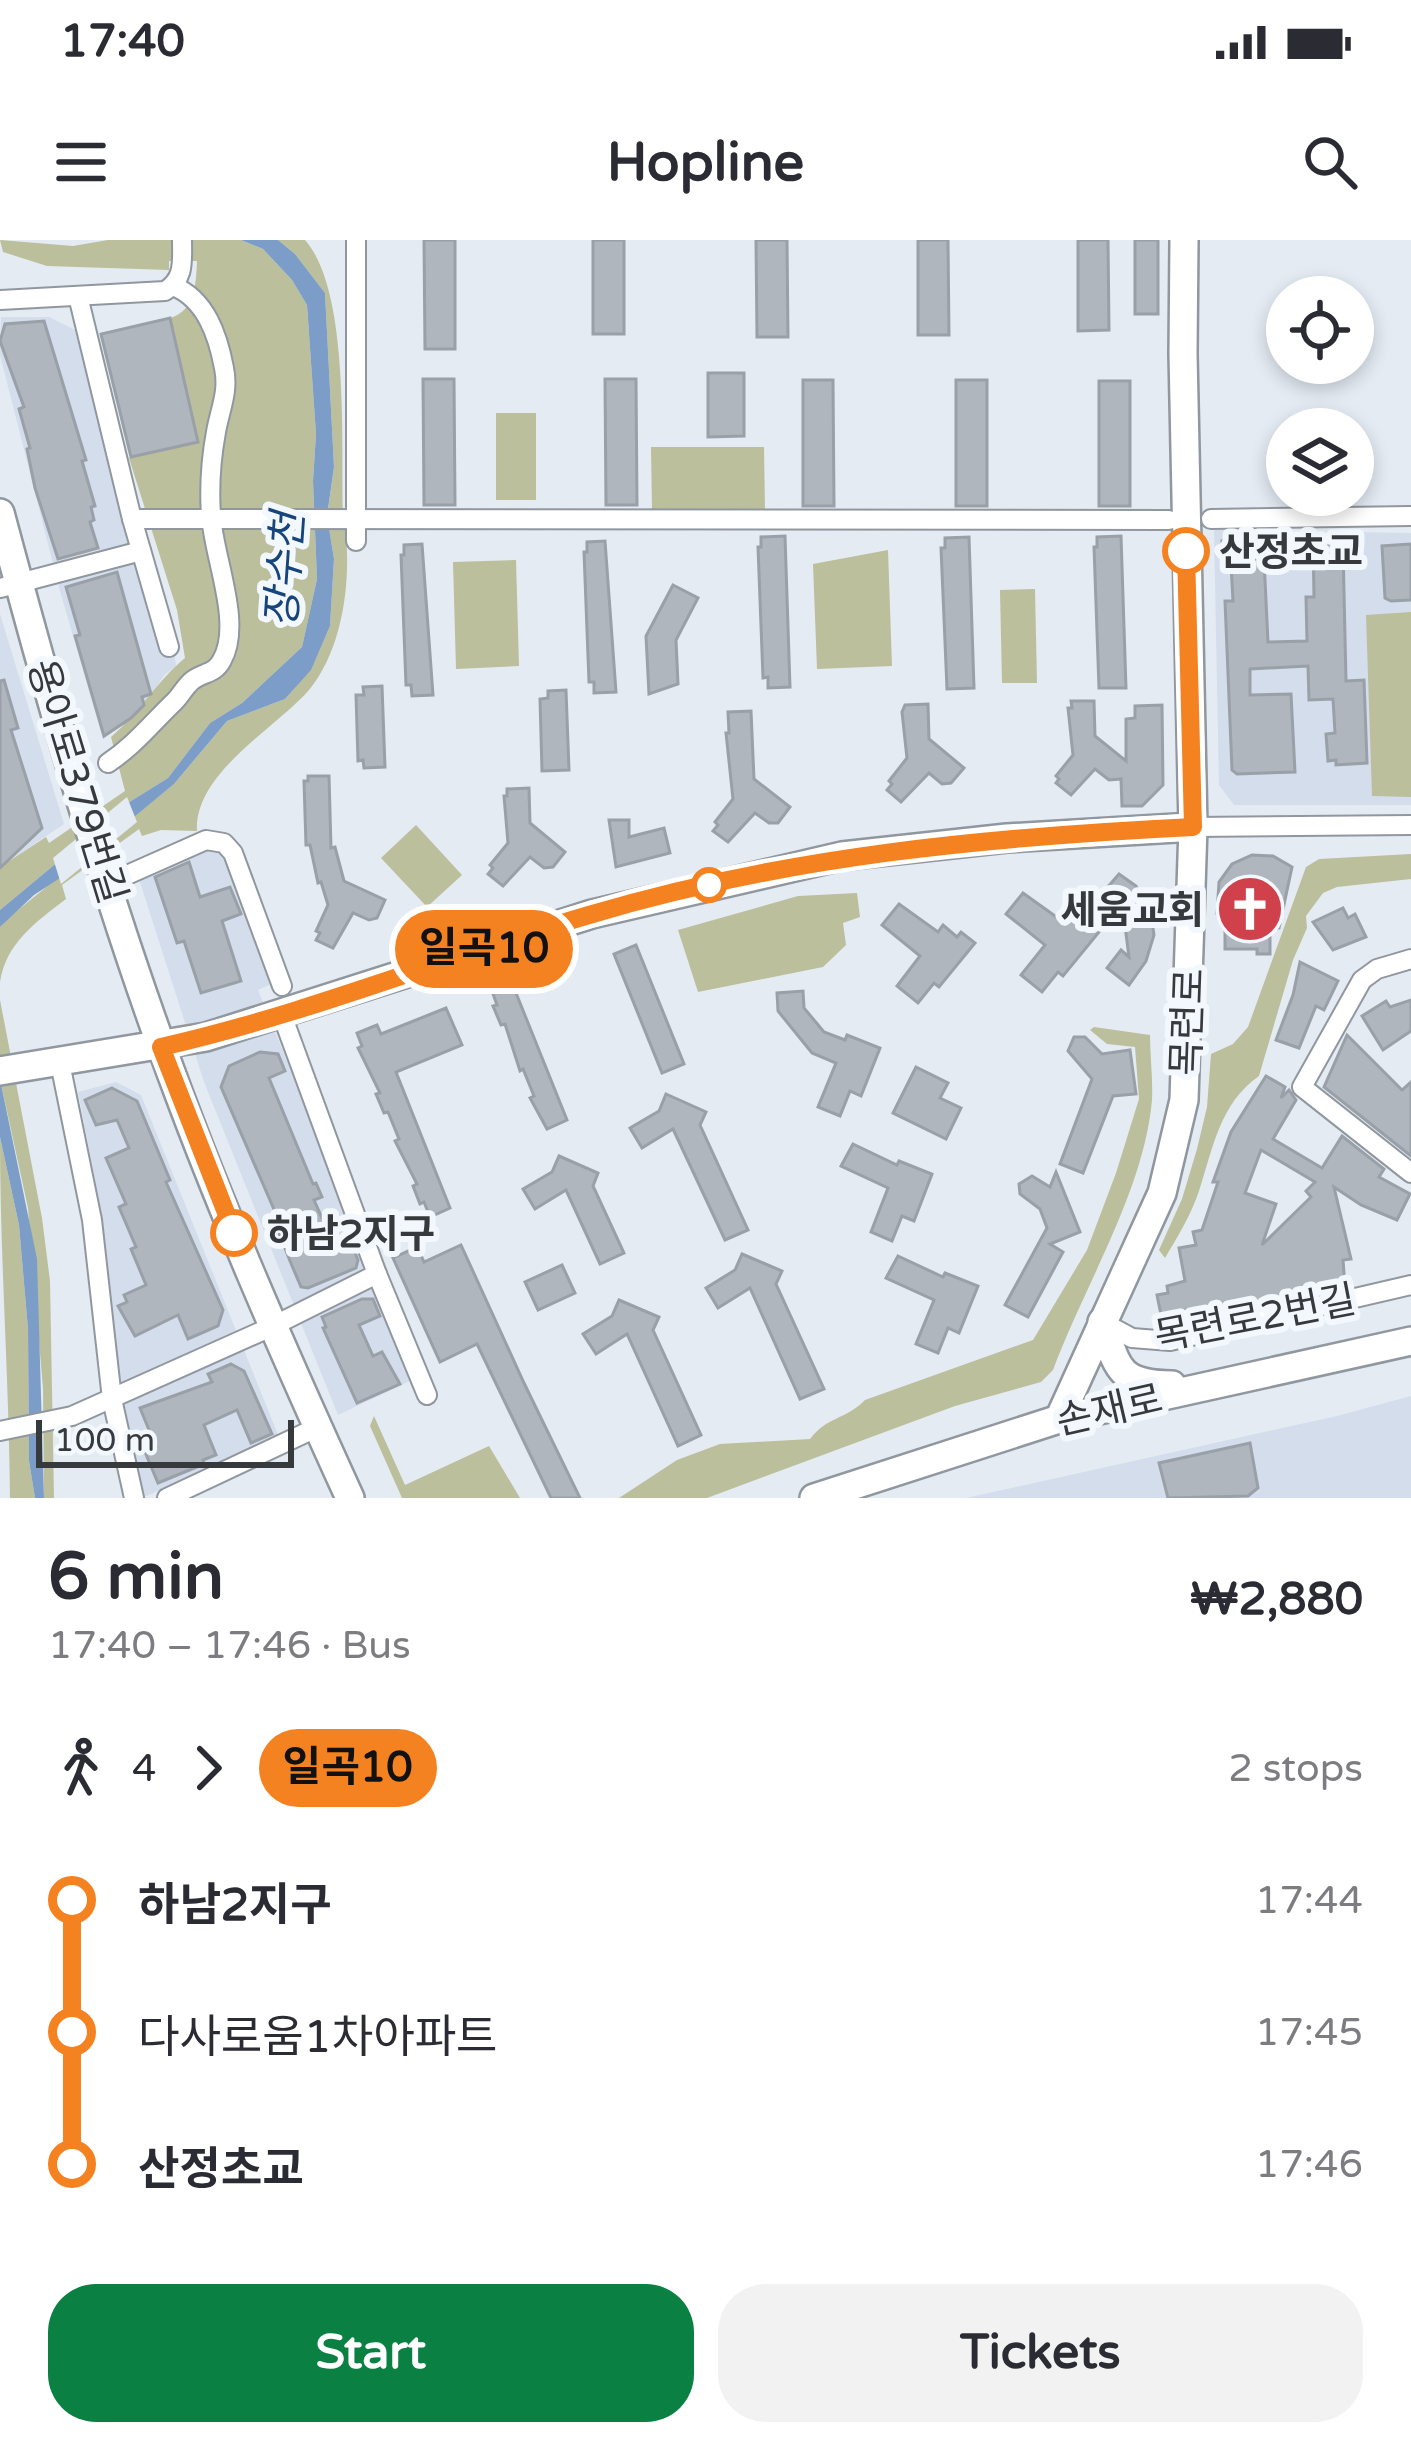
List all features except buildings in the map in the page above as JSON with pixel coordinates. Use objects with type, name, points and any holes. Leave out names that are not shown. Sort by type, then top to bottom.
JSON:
[{"type":"street","points":[[108,764],[138,741],[191,680],[210,674],[224,658],[231,616],[211,518],[210,470],[227,391],[225,371],[217,336],[178,277],[182,240]]},
{"type":"street","points":[[355,528],[356,240]]},
{"type":"street","name":"목련로","points":[[1058,1419],[1162,1192],[1184,1100],[1193,827],[1184,240]]},
{"type":"street","points":[[0,300],[165,291],[178,277]]},
{"type":"street","points":[[78,296],[132,519],[169,647]]},
{"type":"street","name":"용아로379번길","points":[[0,513],[9,585],[161,1047],[271,1327],[350,1498]]},
{"type":"street","points":[[1211,519],[1411,516]]},
{"type":"street","points":[[132,519],[289,521],[355,528],[1169,520]]},
{"type":"street","points":[[9,585],[141,550]]},
{"type":"street","points":[[8,1070],[161,1047],[282,1015],[592,914],[842,856],[1007,838],[1193,827],[1411,825]]},
{"type":"street","points":[[106,875],[206,840],[224,842],[233,853],[282,986]]},
{"type":"street","points":[[1411,959],[1377,969],[1362,980],[1302,1088],[1411,1173]]},
{"type":"street","points":[[282,1015],[377,1274],[427,1394]]},
{"type":"street","points":[[60,1063],[92,1220],[112,1399],[134,1498]]},
{"type":"street","points":[[0,1431],[58,1420],[112,1399],[377,1274]]},
{"type":"street","name":"목련로2번길","points":[[1102,1322],[1132,1338],[1170,1341],[1411,1286]]},
{"type":"street","points":[[1102,1322],[1116,1365],[1127,1378],[1142,1384],[1212,1385]]},
{"type":"street","name":"손재로","points":[[814,1498],[1058,1419],[1411,1341]]},
{"type":"street","points":[[166,1498],[317,1426]]},
{"type":"shaded area","points":[[1,317],[49,317],[75,330],[134,565],[144,577],[176,666],[164,675],[145,706],[103,739],[0,355]]},
{"type":"shaded area","points":[[1214,530],[1411,533],[1411,805],[1234,805],[1219,785]]},
{"type":"shaded area","points":[[0,614],[64,824],[0,867]]},
{"type":"shaded area","points":[[212,846],[226,850],[275,982],[258,990],[416,1378],[338,1415],[204,1082],[139,879]]},
{"type":"shaded area","points":[[116,1082],[141,1095],[279,1437],[144,1497],[121,1388],[101,1210],[78,1092]]},
{"type":"shaded area","points":[[1411,1396],[1411,1498],[966,1498],[1337,1416]]},
{"type":"green space","points":[[0,240],[73,246],[108,240],[241,240],[263,249],[292,280],[307,305],[316,434],[317,579],[302,647],[242,703],[210,723],[168,778],[131,801],[0,910],[0,867],[46,837],[49,843],[125,791],[111,737],[185,658],[177,610],[129,458],[198,441],[170,318],[189,303],[197,261],[169,261],[169,270],[47,266],[3,252]]},
{"type":"green space","points":[[278,240],[305,240],[330,294],[336,331],[347,558],[344,605],[331,651],[309,690],[222,771],[208,790],[197,831],[161,830],[142,836],[139,829],[62,885],[66,899],[16,945],[0,982],[0,927],[8,918],[174,784],[227,721],[285,699],[311,669],[330,626],[334,559],[327,517],[334,467],[325,293]]},
{"type":"green space","points":[[496,413],[536,413],[536,500],[496,500]]},
{"type":"green space","points":[[651,447],[764,447],[765,511],[652,511]]},
{"type":"green space","points":[[888,550],[892,666],[817,669],[813,564]]},
{"type":"green space","points":[[516,560],[519,666],[456,669],[453,562]]},
{"type":"green space","points":[[1035,589],[1037,683],[1002,683],[1000,590]]},
{"type":"green space","points":[[1411,612],[1411,797],[1372,796],[1366,615]]},
{"type":"green space","points":[[416,825],[462,875],[427,907],[381,858]]},
{"type":"green space","points":[[1411,854],[1411,879],[1337,887],[1323,893],[1306,916],[1307,928],[1259,1076],[1227,1113],[1192,1208],[1165,1258],[1159,1250],[1182,1199],[1207,1107],[1211,1054],[1233,1044],[1248,1027],[1306,867],[1319,859]]},
{"type":"green space","points":[[857,893],[860,917],[843,923],[846,945],[823,967],[698,992],[678,930],[798,896]]},
{"type":"green space","points":[[0,1000],[50,1281],[54,1498],[44,1498],[43,1389],[28,1208],[0,1079]]},
{"type":"green space","points":[[1090,1030],[1150,1035],[1152,1100],[1147,1134],[1126,1203],[1053,1370],[1041,1382],[955,1406],[707,1498],[619,1498],[677,1460],[720,1444],[810,1439],[865,1400],[1033,1340],[1087,1250],[1139,1099],[1135,1047],[1107,1044]]},
{"type":"green space","points":[[0,1137],[19,1225],[28,1329],[29,1461],[35,1498],[10,1498]]},
{"type":"green space","points":[[374,1416],[405,1485],[489,1446],[520,1498],[402,1498],[370,1426]]},
{"type":"water","points":[[241,240],[278,240],[325,293],[334,467],[327,516],[334,559],[330,626],[311,670],[285,699],[227,721],[174,784],[0,927],[0,910],[131,801],[168,778],[210,723],[242,703],[302,647],[317,579],[316,434],[307,305],[292,280],[263,249]]},
{"type":"water","points":[[0,1079],[37,1259],[44,1498],[35,1498],[29,1461],[28,1329],[19,1225],[0,1137]]},
{"type":"pier","points":[[127,797],[137,822],[61,884],[53,858]]},
{"type":"bus line","name":"일곡10","points":[[234,1233],[161,1047],[282,1015],[592,914],[842,856],[946,843],[1193,827],[1186,551]]},
{"type":"place","name":"산정초교","points":[[1186,551]]},
{"type":"place","name":"세움교회","points":[[1250,909]]},
{"type":"place","name":"하남2지구","points":[[234,1233]]},
{"type":"water label","name":"장수천","points":[[284,570]]}]
